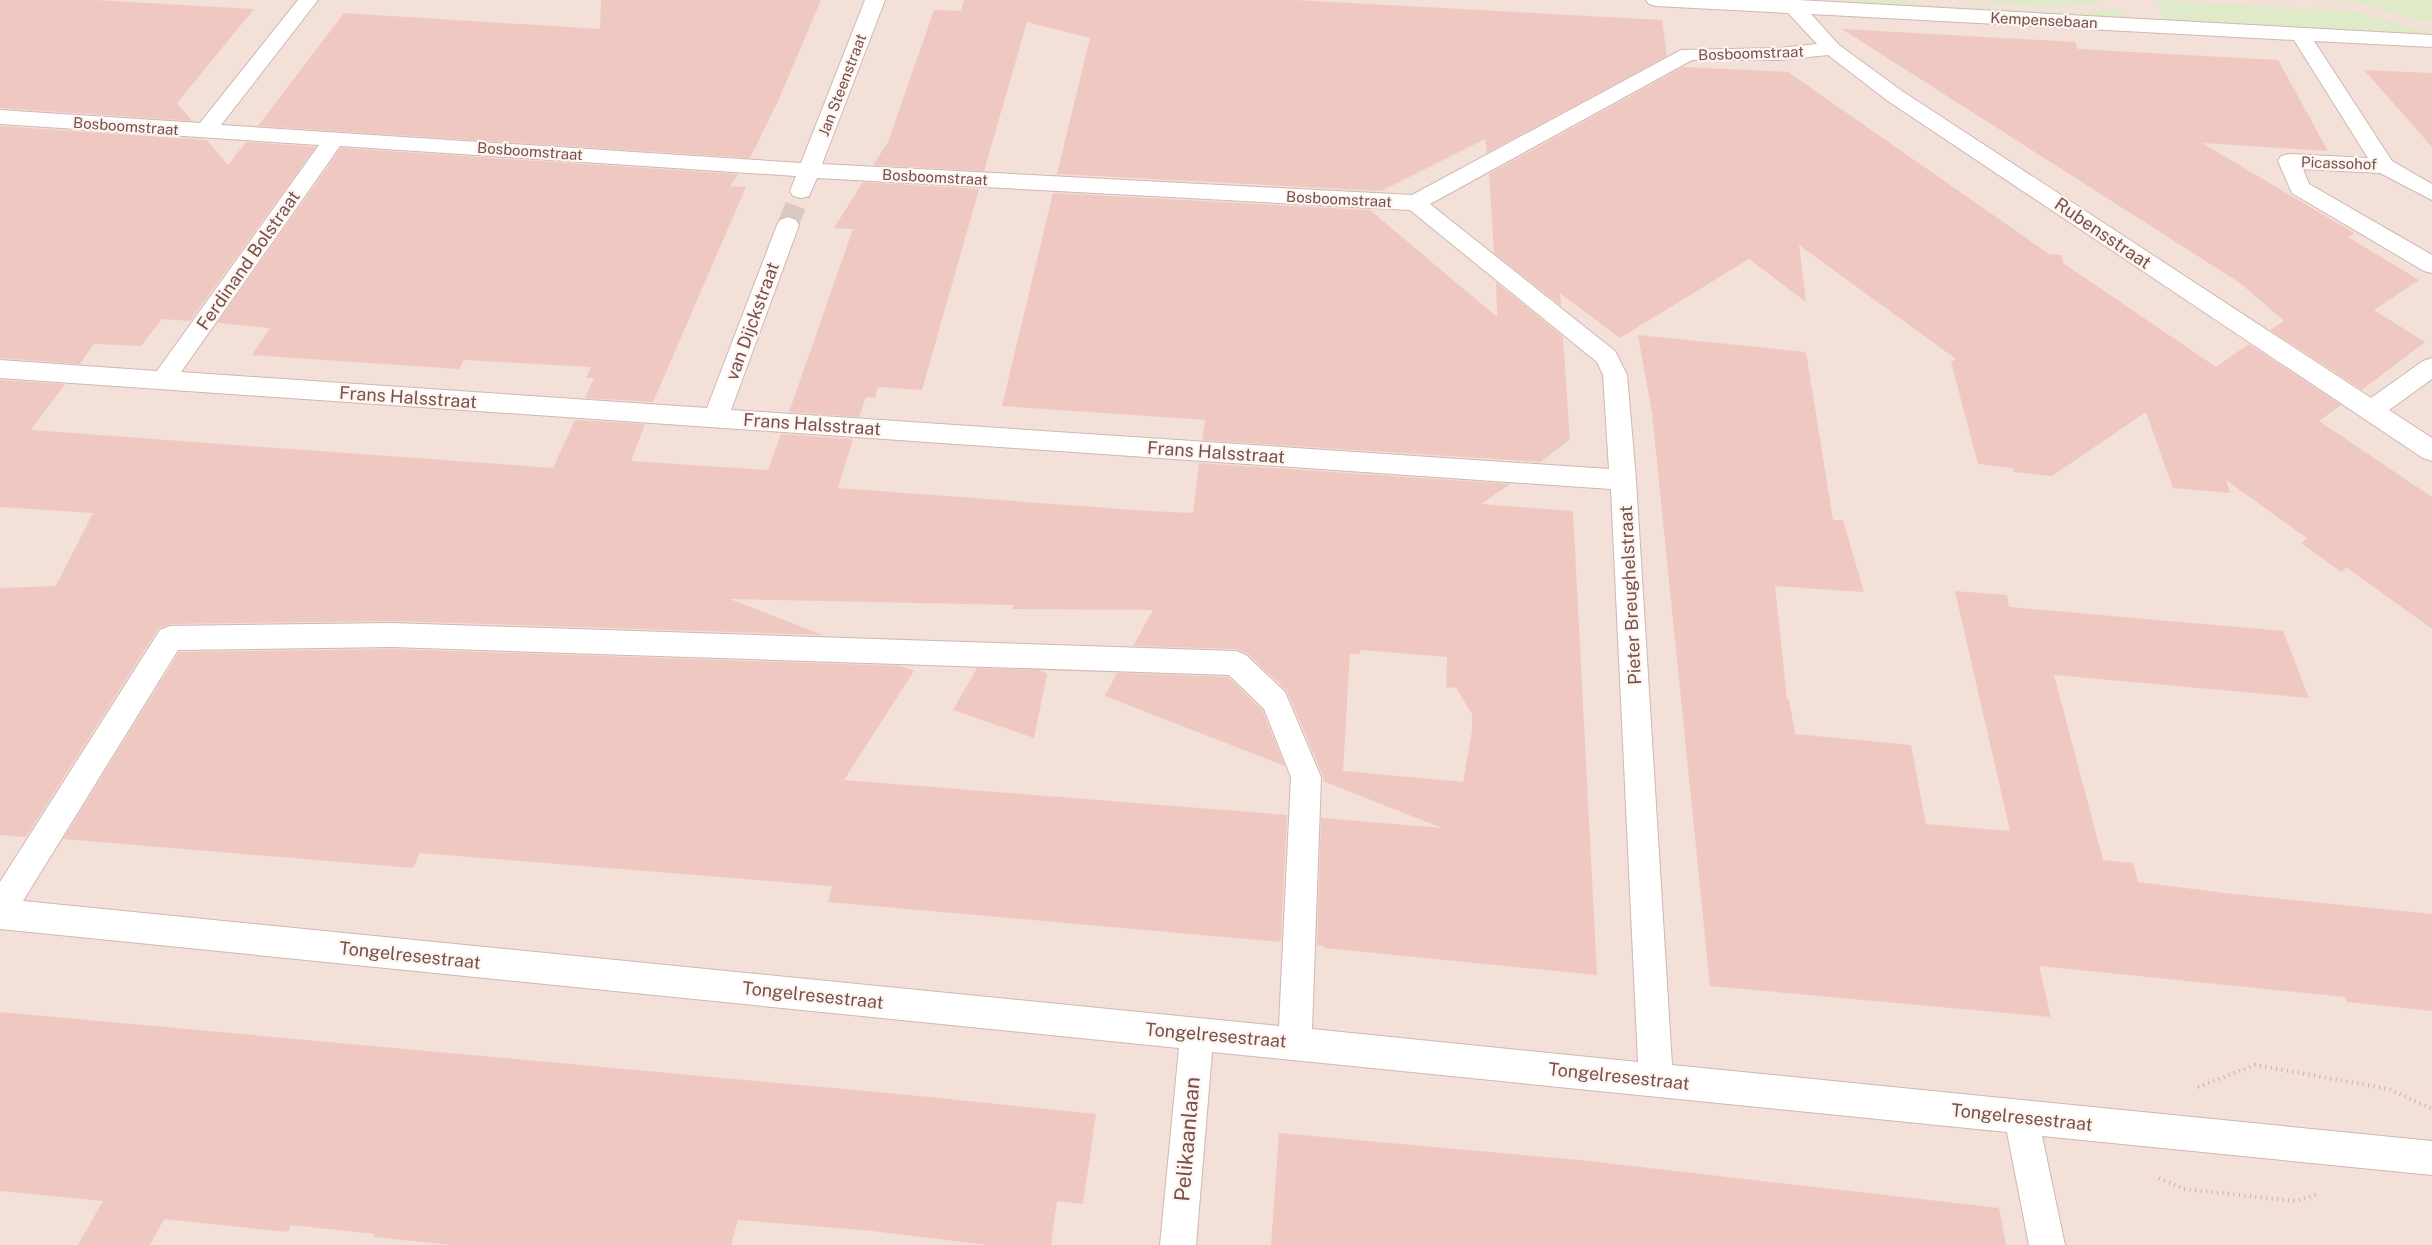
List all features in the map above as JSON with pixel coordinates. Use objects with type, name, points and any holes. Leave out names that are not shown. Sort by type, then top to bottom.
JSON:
[{"type":"street","points":[[205,131],[308,0]]},
{"type":"street","name":"Jan Steenstraat","points":[[808,170],[875,0]]},
{"type":"street","name":"Kempensebaan","points":[[1656,0],[1789,4],[2432,40]]},
{"type":"street","name":"Rubensstraat","points":[[1789,4],[1832,49],[1895,96],[2432,451]]},
{"type":"street","name":"Picassohof","points":[[2300,34],[2384,166]]},
{"type":"street","name":"Bosboomstraat","points":[[0,117],[808,170],[1415,203],[1688,54],[1779,54],[1832,49]]},
{"type":"street","name":"Ferdinand Bolstraat","points":[[163,380],[334,139]]},
{"type":"street","name":"Picassohof","points":[[2384,166],[2289,161],[2300,188],[2432,265]]},
{"type":"street","points":[[2384,166],[2432,193]]},
{"type":"street","points":[[800,191],[808,170]]},
{"type":"street","name":"Pieter Breughelstraat","points":[[1415,203],[1608,357],[1615,375],[1623,480],[1656,1080]]},
{"type":"street","name":"van Dijckstraat","points":[[716,418],[788,225]]},
{"type":"street","points":[[2371,412],[2432,367]]},
{"type":"street","name":"Frans Halsstraat","points":[[0,369],[1623,480]]},
{"type":"street","points":[[0,912],[170,638],[392,635],[1236,663],[1275,702],[1306,777],[1295,1042]]},
{"type":"street","name":"Tongelresestraat","points":[[0,912],[2432,1158]]},
{"type":"street","name":"Pelikaanlaan","points":[[1178,1245],[1196,1034]]},
{"type":"street","points":[[2021,1117],[2047,1245]]},
{"type":"path","points":[[2192,1090],[2255,1065],[2389,1089],[2432,1109]]},
{"type":"shaded area","points":[[0,0],[2432,0],[2432,1245],[0,1245]]},
{"type":"green space","points":[[1847,0],[1906,0],[1916,4],[2078,13],[2122,10],[2126,18],[1852,4]]},
{"type":"green space","points":[[1959,0],[2106,0],[2091,4],[2054,6]]},
{"type":"green space","points":[[2155,0],[2353,11],[2412,28],[2432,31],[2432,35],[2166,20]]},
{"type":"green space","points":[[2311,0],[2432,0],[2432,21],[2419,21],[2357,2]]},
{"type":"building","points":[[0,0],[95,0],[254,9],[177,103],[192,121],[0,108]]},
{"type":"building","points":[[601,0],[821,0],[779,99],[750,158],[258,126],[344,13],[600,29]]},
{"type":"building","points":[[964,0],[1295,0],[1662,20],[1667,56],[1487,153],[1485,139],[1381,191],[1057,174],[1090,38],[1027,22],[984,171],[873,165],[888,142],[934,10],[961,11]]},
{"type":"building","points":[[1842,29],[2075,42],[2078,49],[2278,60],[2328,151],[2202,143],[2354,233],[2348,237],[2419,280],[2374,310],[2425,342],[2362,390],[2270,330],[2284,321],[2240,283]]},
{"type":"building","points":[[1683,67],[1788,72],[2049,254],[2062,255],[2063,263],[2216,367],[2249,344],[2341,405],[2319,421],[2432,497],[2432,629],[2346,567],[2341,572],[2301,543],[2307,538],[2226,480],[2230,493],[2173,488],[2146,412],[2052,476],[2014,472],[2013,468],[1978,464],[1951,362],[1956,359],[1799,245],[1806,302],[1749,259],[1620,338],[1560,293],[1561,306],[1494,253],[1489,174]]},
{"type":"building","points":[[2364,70],[2432,73],[2432,147]]},
{"type":"building","points":[[0,126],[207,140],[228,165],[246,142],[316,147],[190,321],[162,319],[141,346],[94,344],[80,364],[0,358]]},
{"type":"building","points":[[341,148],[738,174],[730,186],[746,187],[653,402],[585,398],[594,378],[586,378],[591,367],[464,360],[459,369],[252,355],[270,328],[217,323]]},
{"type":"building","points":[[863,182],[979,189],[922,390],[878,387],[875,398],[866,397],[859,417],[789,412],[853,229],[834,228]]},
{"type":"building","points":[[1053,193],[1370,210],[1497,317],[1496,282],[1563,337],[1570,440],[1540,462],[1202,440],[1205,420],[1002,406]]},
{"type":"building","points":[[1638,335],[1806,352],[1833,520],[1843,520],[1864,592],[1775,586],[1787,699],[1789,699],[1795,734],[1911,745],[1926,824],[2010,831],[1955,591],[2007,595],[2009,607],[2283,631],[2309,698],[2054,675],[2103,860],[2133,863],[2138,882],[2225,893],[2432,914],[2432,1011],[2347,1002],[2345,997],[2039,966],[2051,1017],[1710,986],[1652,413]]},
{"type":"building","points":[[0,380],[65,384],[31,430],[553,468],[575,420],[645,424],[631,461],[768,470],[781,434],[853,439],[838,488],[1149,511],[1193,513],[1199,463],[1510,484],[1481,504],[1573,511],[1597,975],[1324,948],[1324,946],[1317,945],[1321,818],[1442,828],[1323,781],[1323,776],[1287,691],[1247,653],[1236,649],[1133,646],[1153,610],[1012,609],[1014,605],[730,599],[823,635],[392,621],[170,624],[158,629],[26,837],[0,835],[0,588],[56,586],[93,513],[0,507]],"holes":[[[1360,650],[1447,657],[1446,687],[1456,688],[1472,714],[1472,731],[1463,782],[1343,771],[1350,654],[1360,654]]]},
{"type":"building","points":[[392,649],[901,666],[914,671],[844,780],[1287,815],[1281,942],[828,902],[832,886],[420,853],[413,868],[63,839],[179,652]]},
{"type":"building","points":[[977,668],[1039,670],[1047,674],[1034,738],[953,710]]},
{"type":"building","points":[[1117,673],[1228,677],[1262,710],[1285,766],[1105,696]]},
{"type":"building","points":[[0,1012],[899,1094],[1096,1114],[1083,1204],[1057,1201],[1051,1245],[989,1245],[863,1230],[738,1220],[731,1245],[452,1245],[374,1237],[375,1234],[291,1225],[288,1232],[164,1219],[150,1245],[78,1245],[103,1201],[0,1191]]},
{"type":"building","points":[[1279,1133],[1579,1160],[1999,1208],[2006,1245],[1271,1245]]},
{"type":"tunnel","points":[[788,225],[801,191]]}]
